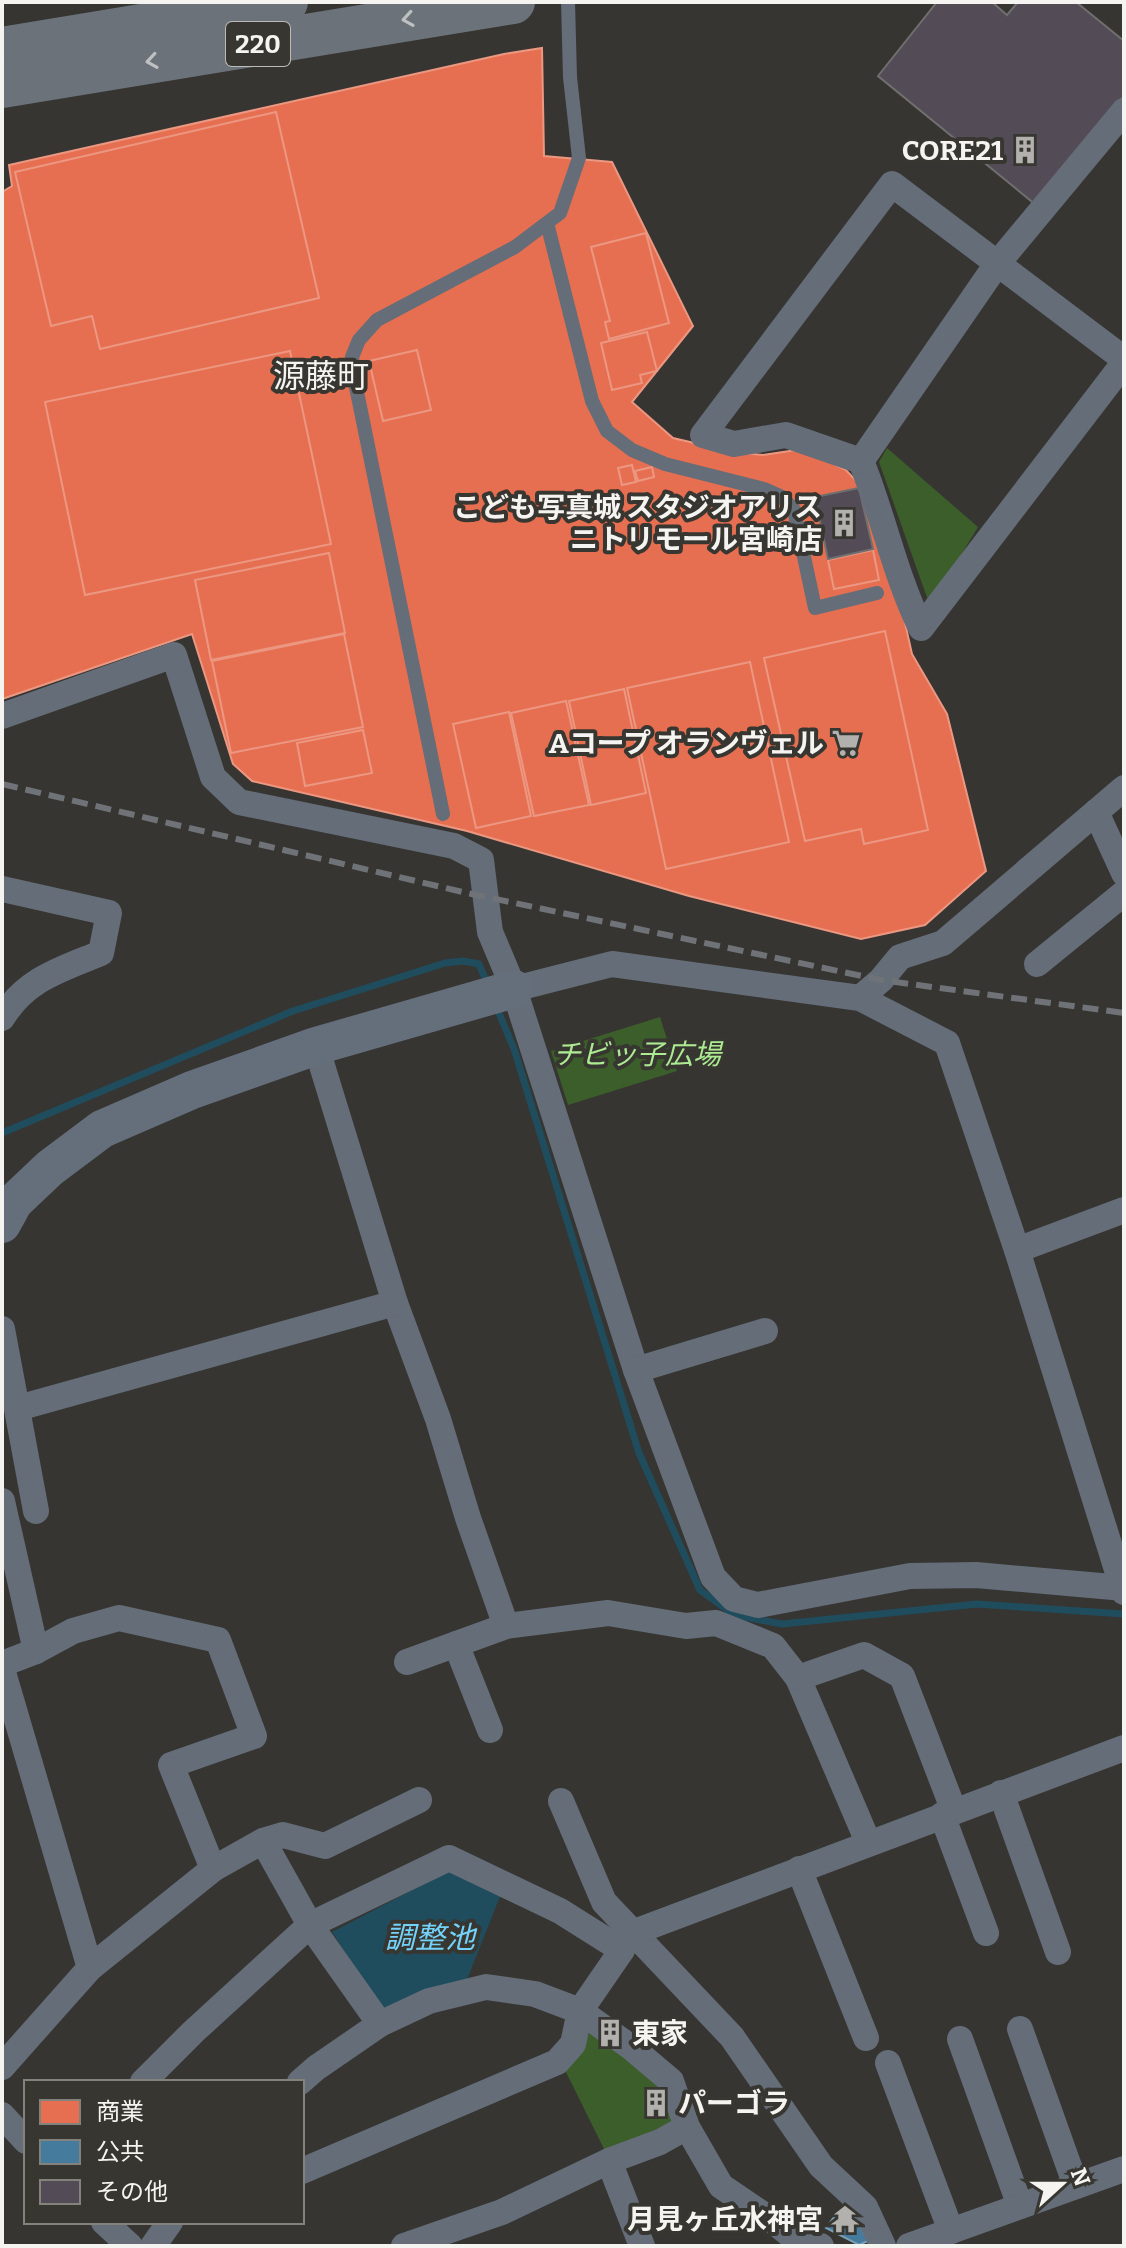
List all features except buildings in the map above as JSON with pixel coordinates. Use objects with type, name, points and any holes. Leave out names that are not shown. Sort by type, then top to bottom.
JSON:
[{"type":"highway","name":"220","points":[[2,49],[286,2]]},
{"type":"highway","name":"220","points":[[2,86],[513,2]]},
{"type":"street","points":[[861,461],[997,264],[1124,111]]},
{"type":"street","points":[[892,184],[1124,361],[921,628],[907,599],[879,505],[861,461],[786,435],[734,444],[703,435],[892,184]]},
{"type":"street","points":[[2,716],[174,655],[213,777],[239,802],[454,846],[481,860],[490,932],[514,989],[636,1370],[713,1577],[734,1599],[758,1605],[910,1576],[976,1575],[1124,1589],[1017,1250],[947,1043],[860,998],[612,964],[514,989],[316,1046],[192,1090],[102,1129],[6,1203]]},
{"type":"street","points":[[860,998],[881,980],[900,957],[943,943],[1124,788]]},
{"type":"street","points":[[1096,812],[1124,873]]},
{"type":"street","points":[[2,889],[109,913],[101,953],[44,976],[6,1005]]},
{"type":"street","points":[[1037,964],[1124,893]]},
{"type":"street","points":[[316,1046],[395,1303],[438,1419],[506,1626]]},
{"type":"street","points":[[1017,1250],[1124,1210]]},
{"type":"street","points":[[18,1408],[395,1303]]},
{"type":"street","points":[[2,1329],[36,1511]]},
{"type":"street","points":[[636,1370],[765,1331]]},
{"type":"street","points":[[2,1501],[36,1651]]},
{"type":"street","points":[[407,1662],[506,1626],[608,1613],[686,1626],[716,1623],[773,1646],[798,1678],[868,1842]]},
{"type":"street","points":[[90,1968],[2,1666],[73,1631],[119,1618],[218,1640],[254,1736],[171,1765],[213,1869]]},
{"type":"street","points":[[456,1644],[490,1730]]},
{"type":"street","points":[[798,1678],[864,1655],[902,1676],[986,1933]]},
{"type":"street","points":[[632,1933],[1124,1748]]},
{"type":"street","points":[[1001,1793],[1058,1952]]},
{"type":"street","points":[[2,2067],[90,1968],[213,1869],[263,1841],[283,1835],[325,1846],[419,1800]]},
{"type":"street","points":[[561,1801],[604,1902],[732,2037],[821,2166],[865,2207],[883,2246]]},
{"type":"street","points":[[263,1841],[310,1925],[380,2024]]},
{"type":"street","points":[[145,2080],[310,1925],[449,1858],[560,1911],[622,1950],[580,2011],[573,2044],[557,2062],[304,2170]]},
{"type":"street","points":[[799,1869],[866,2038]]},
{"type":"street","points":[[302,2080],[380,2024],[429,2001],[486,1987],[535,1994],[580,2011],[671,2081],[687,2127],[721,2186],[805,2245]]},
{"type":"street","points":[[1020,2029],[1076,2186]]},
{"type":"street","points":[[960,2039],[1020,2206]]},
{"type":"street","points":[[888,2063],[951,2231]]},
{"type":"street","points":[[2,2115],[24,2139]]},
{"type":"street","points":[[404,2246],[502,2212],[687,2127]]},
{"type":"street","points":[[609,2161],[642,2246]]},
{"type":"street","points":[[909,2246],[1124,2169]]},
{"type":"street","points":[[106,2224],[130,2246]]},
{"type":"street","points":[[153,2246],[169,2224]]},
{"type":"lane","points":[[443,814],[352,357],[359,340],[377,320],[515,247],[560,213],[579,158],[570,77],[568,2]]},
{"type":"lane","points":[[547,223],[592,401],[607,431],[632,450],[665,464],[764,489],[782,497],[794,510],[815,608],[877,593]]},
{"type":"lane","points":[[716,1623],[734,1599]]},
{"type":"lane","points":[[853,2206],[875,2246]]},
{"type":"green space","points":[[887,448],[978,527],[930,606],[879,462]]},
{"type":"green space","name":"チビッ子広場","points":[[660,1017],[677,1071],[568,1105],[551,1051]]},
{"type":"green space","points":[[595,2024],[670,2090],[681,2118],[606,2153],[563,2066],[575,2056]]},
{"type":"water","name":"調整池","points":[[449,1871],[501,1894],[466,1982],[382,2010],[332,1932]]},
{"type":"waterway","points":[[2,1133],[293,1011],[445,963],[463,961],[479,964],[487,983]]},
{"type":"waterway","points":[[496,1006],[514,1049],[639,1453],[700,1590],[734,1615],[782,1624],[977,1604],[1124,1614]]},
{"type":"railway","points":[[2,784],[467,893],[881,980],[1124,1013]]},
{"type":"place","name":"CORE21","points":[[1025,150]]},
{"type":"place","name":"こども写真城 スタジオアリス ニトリモール宮崎店","points":[[844,523]]},
{"type":"place","name":"Aコープ オランヴェル","points":[[846,743]]},
{"type":"place","name":"東家","points":[[610,2033]]},
{"type":"place","name":"パーゴラ","points":[[656,2103]]},
{"type":"place","name":"月見ヶ丘水神宮","points":[[845,2219]]},
{"type":"district","name":"源藤町","points":[[321,376]]}]
